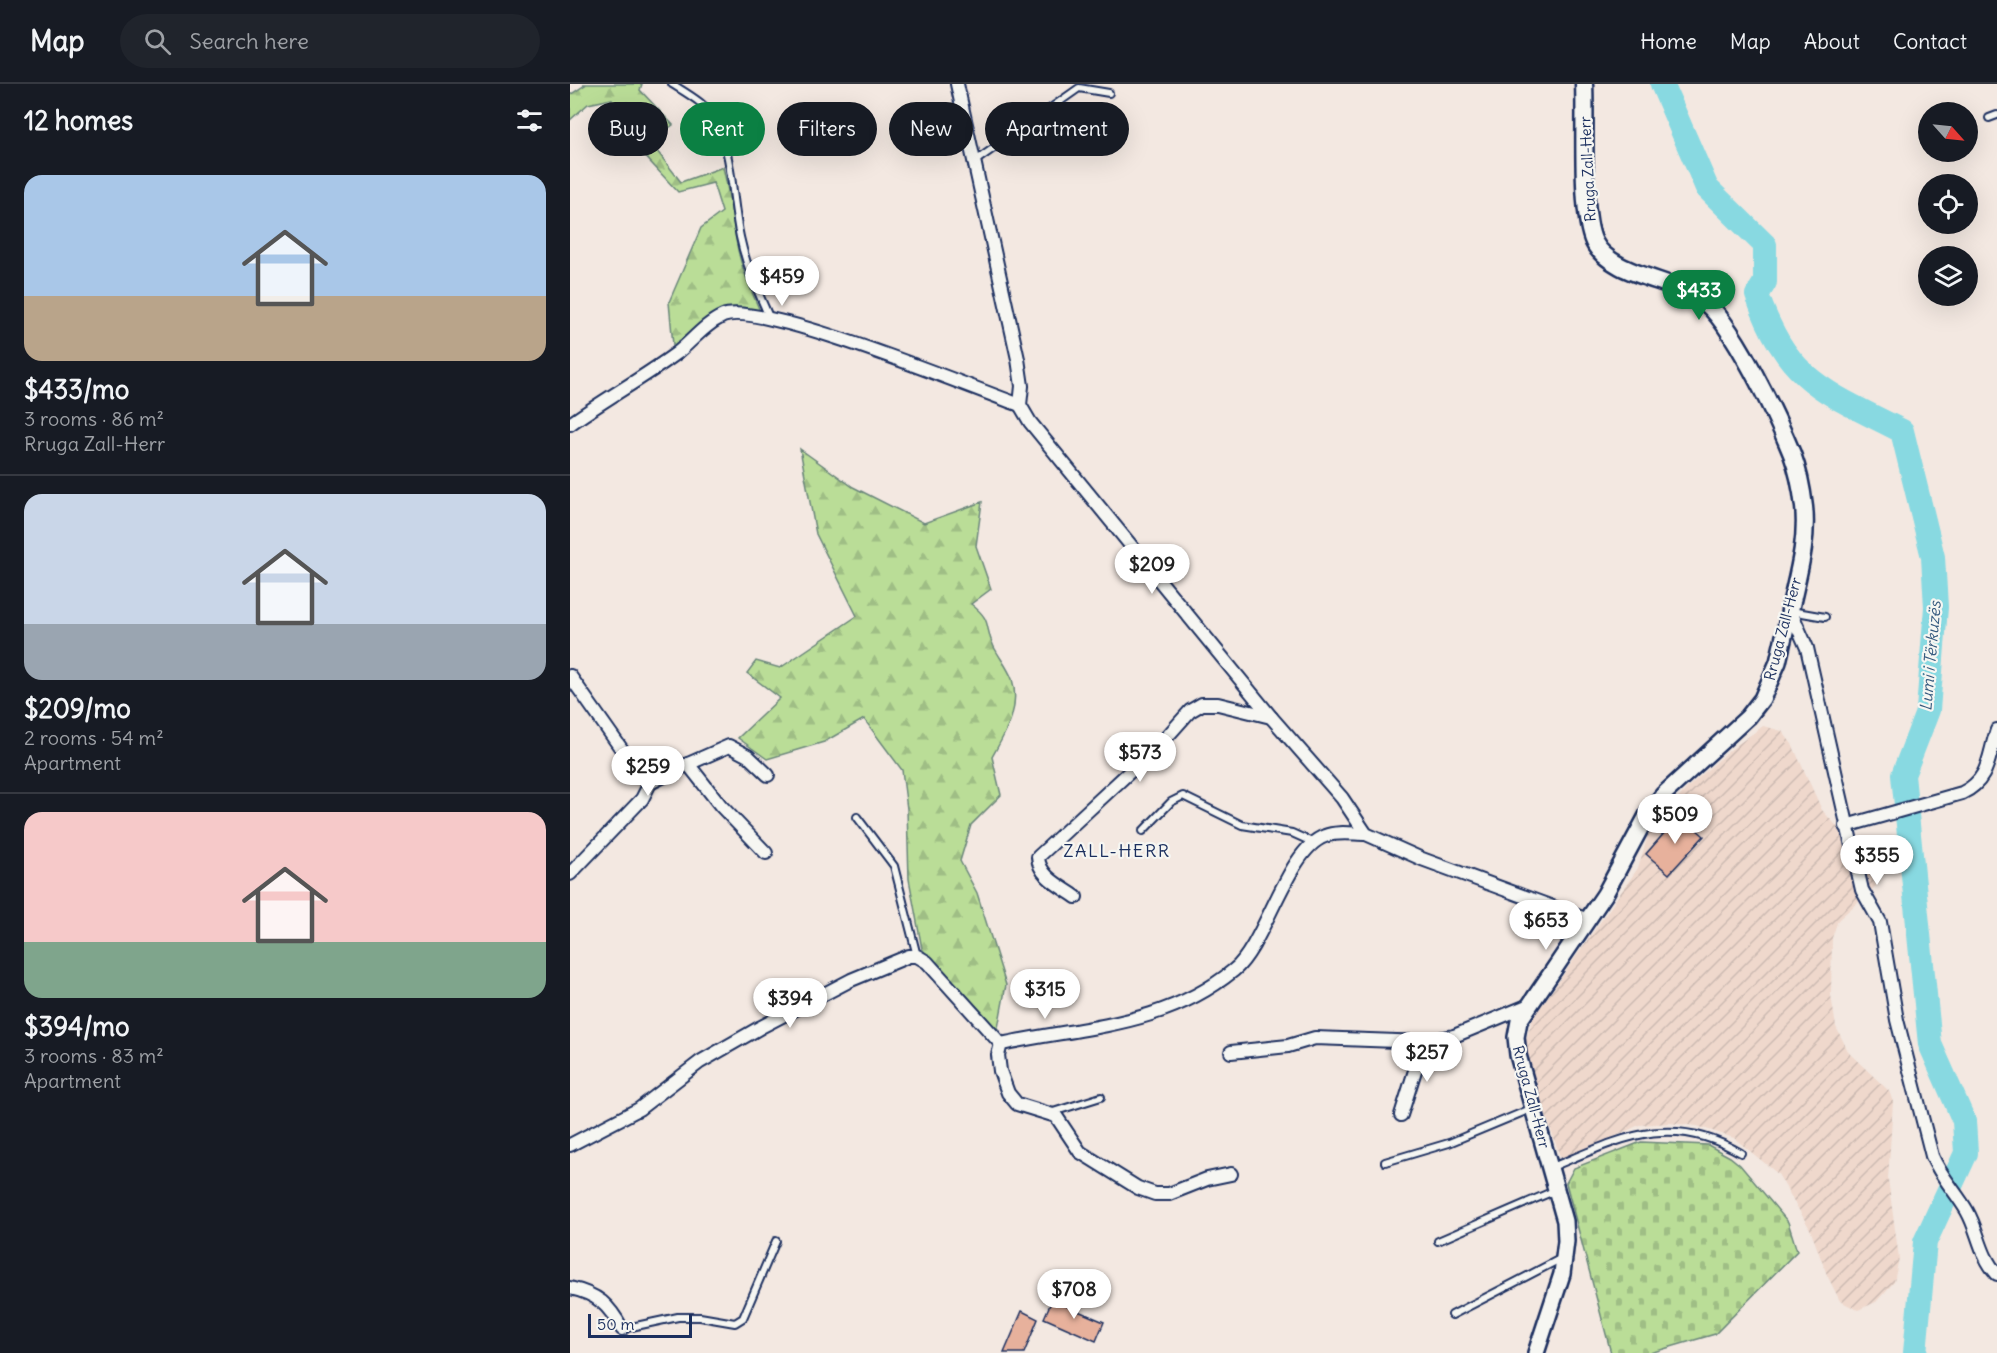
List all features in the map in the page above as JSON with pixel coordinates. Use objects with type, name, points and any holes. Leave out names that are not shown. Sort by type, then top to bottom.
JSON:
[{"type":"main road","name":"Rruga Zall-Herr","points":[[1584,84],[1587,196],[1595,243],[1605,258],[1686,291],[1701,299],[1718,314],[1735,338],[1792,455],[1804,508],[1805,534],[1790,610]]},
{"type":"street","points":[[957,84],[1018,359],[1022,386],[1020,405],[1030,422],[1271,717],[1342,798],[1366,834]]},
{"type":"street","points":[[570,424],[675,354],[708,325],[725,315],[743,314],[880,353],[1020,405]]},
{"type":"street","points":[[1790,610],[1807,648],[1862,890],[1880,922],[1897,1020],[1927,1140],[1939,1172],[1967,1210],[1980,1248],[1997,1274]]},
{"type":"street","name":"Rruga Zall-Herr","points":[[1536,1353],[1565,1256],[1565,1221],[1518,1055],[1516,1037],[1519,1022],[1527,1006],[1605,894],[1649,812],[1664,794],[1748,717],[1762,699],[1778,662],[1790,610]]},
{"type":"street","points":[[570,676],[625,754],[650,783]]},
{"type":"street","points":[[1076,897],[1045,875],[1038,866],[1038,857],[1165,740],[1190,711],[1202,705],[1218,704],[1271,717]]},
{"type":"street","points":[[1846,826],[1962,794],[1982,779],[1997,730]]},
{"type":"street","points":[[570,874],[642,799],[650,783],[729,746],[748,756],[768,775]]},
{"type":"street","points":[[688,764],[721,806],[766,853]]},
{"type":"street","points":[[1001,1044],[1164,1012],[1192,998],[1235,970],[1246,957],[1270,909],[1312,842],[1326,835],[1366,834],[1422,859],[1588,920]]},
{"type":"street","points":[[570,1145],[639,1109],[700,1062],[761,1027],[851,980],[909,956],[917,956],[953,988],[1001,1044]]},
{"type":"street","points":[[1231,1052],[1288,1046],[1315,1038],[1425,1042],[1454,1035],[1527,1006]]},
{"type":"street","points":[[1401,1115],[1425,1042]]},
{"type":"street","points":[[1001,1044],[998,1055],[1000,1071],[1008,1093],[1017,1104],[1032,1110],[1051,1113],[1064,1125],[1080,1152],[1138,1188],[1155,1194],[1169,1194],[1207,1179],[1231,1174]]},
{"type":"street","points":[[570,1288],[600,1298],[612,1310],[622,1329]]},
{"type":"lane","points":[[672,84],[708,110],[717,122],[750,274],[770,320]]},
{"type":"lane","points":[[974,162],[1079,88],[1109,93]]},
{"type":"lane","points":[[1989,118],[1997,115]]},
{"type":"lane","points":[[1790,610],[1825,617]]},
{"type":"lane","points":[[1143,831],[1171,802],[1183,796],[1242,825],[1292,833],[1312,842]]},
{"type":"lane","points":[[856,817],[894,866],[917,956]]},
{"type":"lane","points":[[1051,1113],[1101,1097]]},
{"type":"lane","points":[[1385,1162],[1449,1143],[1533,1107]]},
{"type":"lane","points":[[1550,1168],[1613,1142],[1648,1132],[1669,1131],[1697,1134],[1719,1139],[1741,1153]]},
{"type":"lane","points":[[1437,1241],[1557,1190]]},
{"type":"lane","points":[[622,1329],[678,1317],[700,1317],[735,1323],[743,1318],[776,1240]]},
{"type":"lane","points":[[1452,1315],[1565,1256]]},
{"type":"shaded area","points":[[1763,726],[1782,731],[1792,744],[1822,810],[1853,844],[1876,886],[1838,920],[1832,938],[1831,995],[1836,1027],[1849,1053],[1889,1091],[1893,1102],[1888,1179],[1899,1258],[1894,1282],[1876,1302],[1858,1310],[1840,1301],[1827,1275],[1810,1229],[1778,1174],[1734,1138],[1697,1126],[1670,1123],[1639,1125],[1562,1162],[1523,1049],[1533,1018],[1638,868],[1649,832],[1688,787],[1730,750]]},
{"type":"green space","points":[[583,84],[642,84],[640,90],[651,102],[612,102],[612,99],[588,102],[570,120],[570,95],[585,85]]},
{"type":"green space","points":[[645,156],[661,156],[681,182],[723,167],[740,258],[760,311],[726,308],[673,345],[669,302],[701,228],[722,212],[713,183],[678,192]]},
{"type":"green space","points":[[800,449],[853,487],[924,523],[982,502],[976,546],[991,589],[971,604],[983,615],[994,647],[1012,679],[1015,700],[1011,720],[992,757],[1001,795],[971,825],[960,861],[977,893],[1006,985],[997,1033],[922,949],[909,879],[907,809],[902,770],[864,719],[824,742],[767,759],[738,738],[780,698],[747,673],[756,661],[780,668],[857,616],[816,534]]},
{"type":"green space","points":[[1641,1142],[1708,1145],[1730,1157],[1740,1165],[1788,1222],[1797,1251],[1715,1334],[1650,1353],[1611,1353],[1566,1183],[1574,1168]]},
{"type":"building","points":[[1680,815],[1704,836],[1669,874],[1646,854]]},
{"type":"building","points":[[1052,1300],[1104,1322],[1096,1341],[1044,1318]]},
{"type":"building","points":[[1022,1311],[1038,1319],[1024,1353],[1004,1353]]},
{"type":"waterway","name":"Lumi i Tërkuzës","points":[[1662,84],[1707,188],[1765,245],[1765,282],[1757,295],[1782,347],[1796,366],[1812,381],[1851,405],[1902,431],[1933,557],[1936,607],[1928,710],[1903,775],[1930,1044],[1964,1121],[1966,1153],[1925,1242],[1915,1353]]},
{"type":"district","name":"ZALL-HERR","points":[[1117,851]]}]
